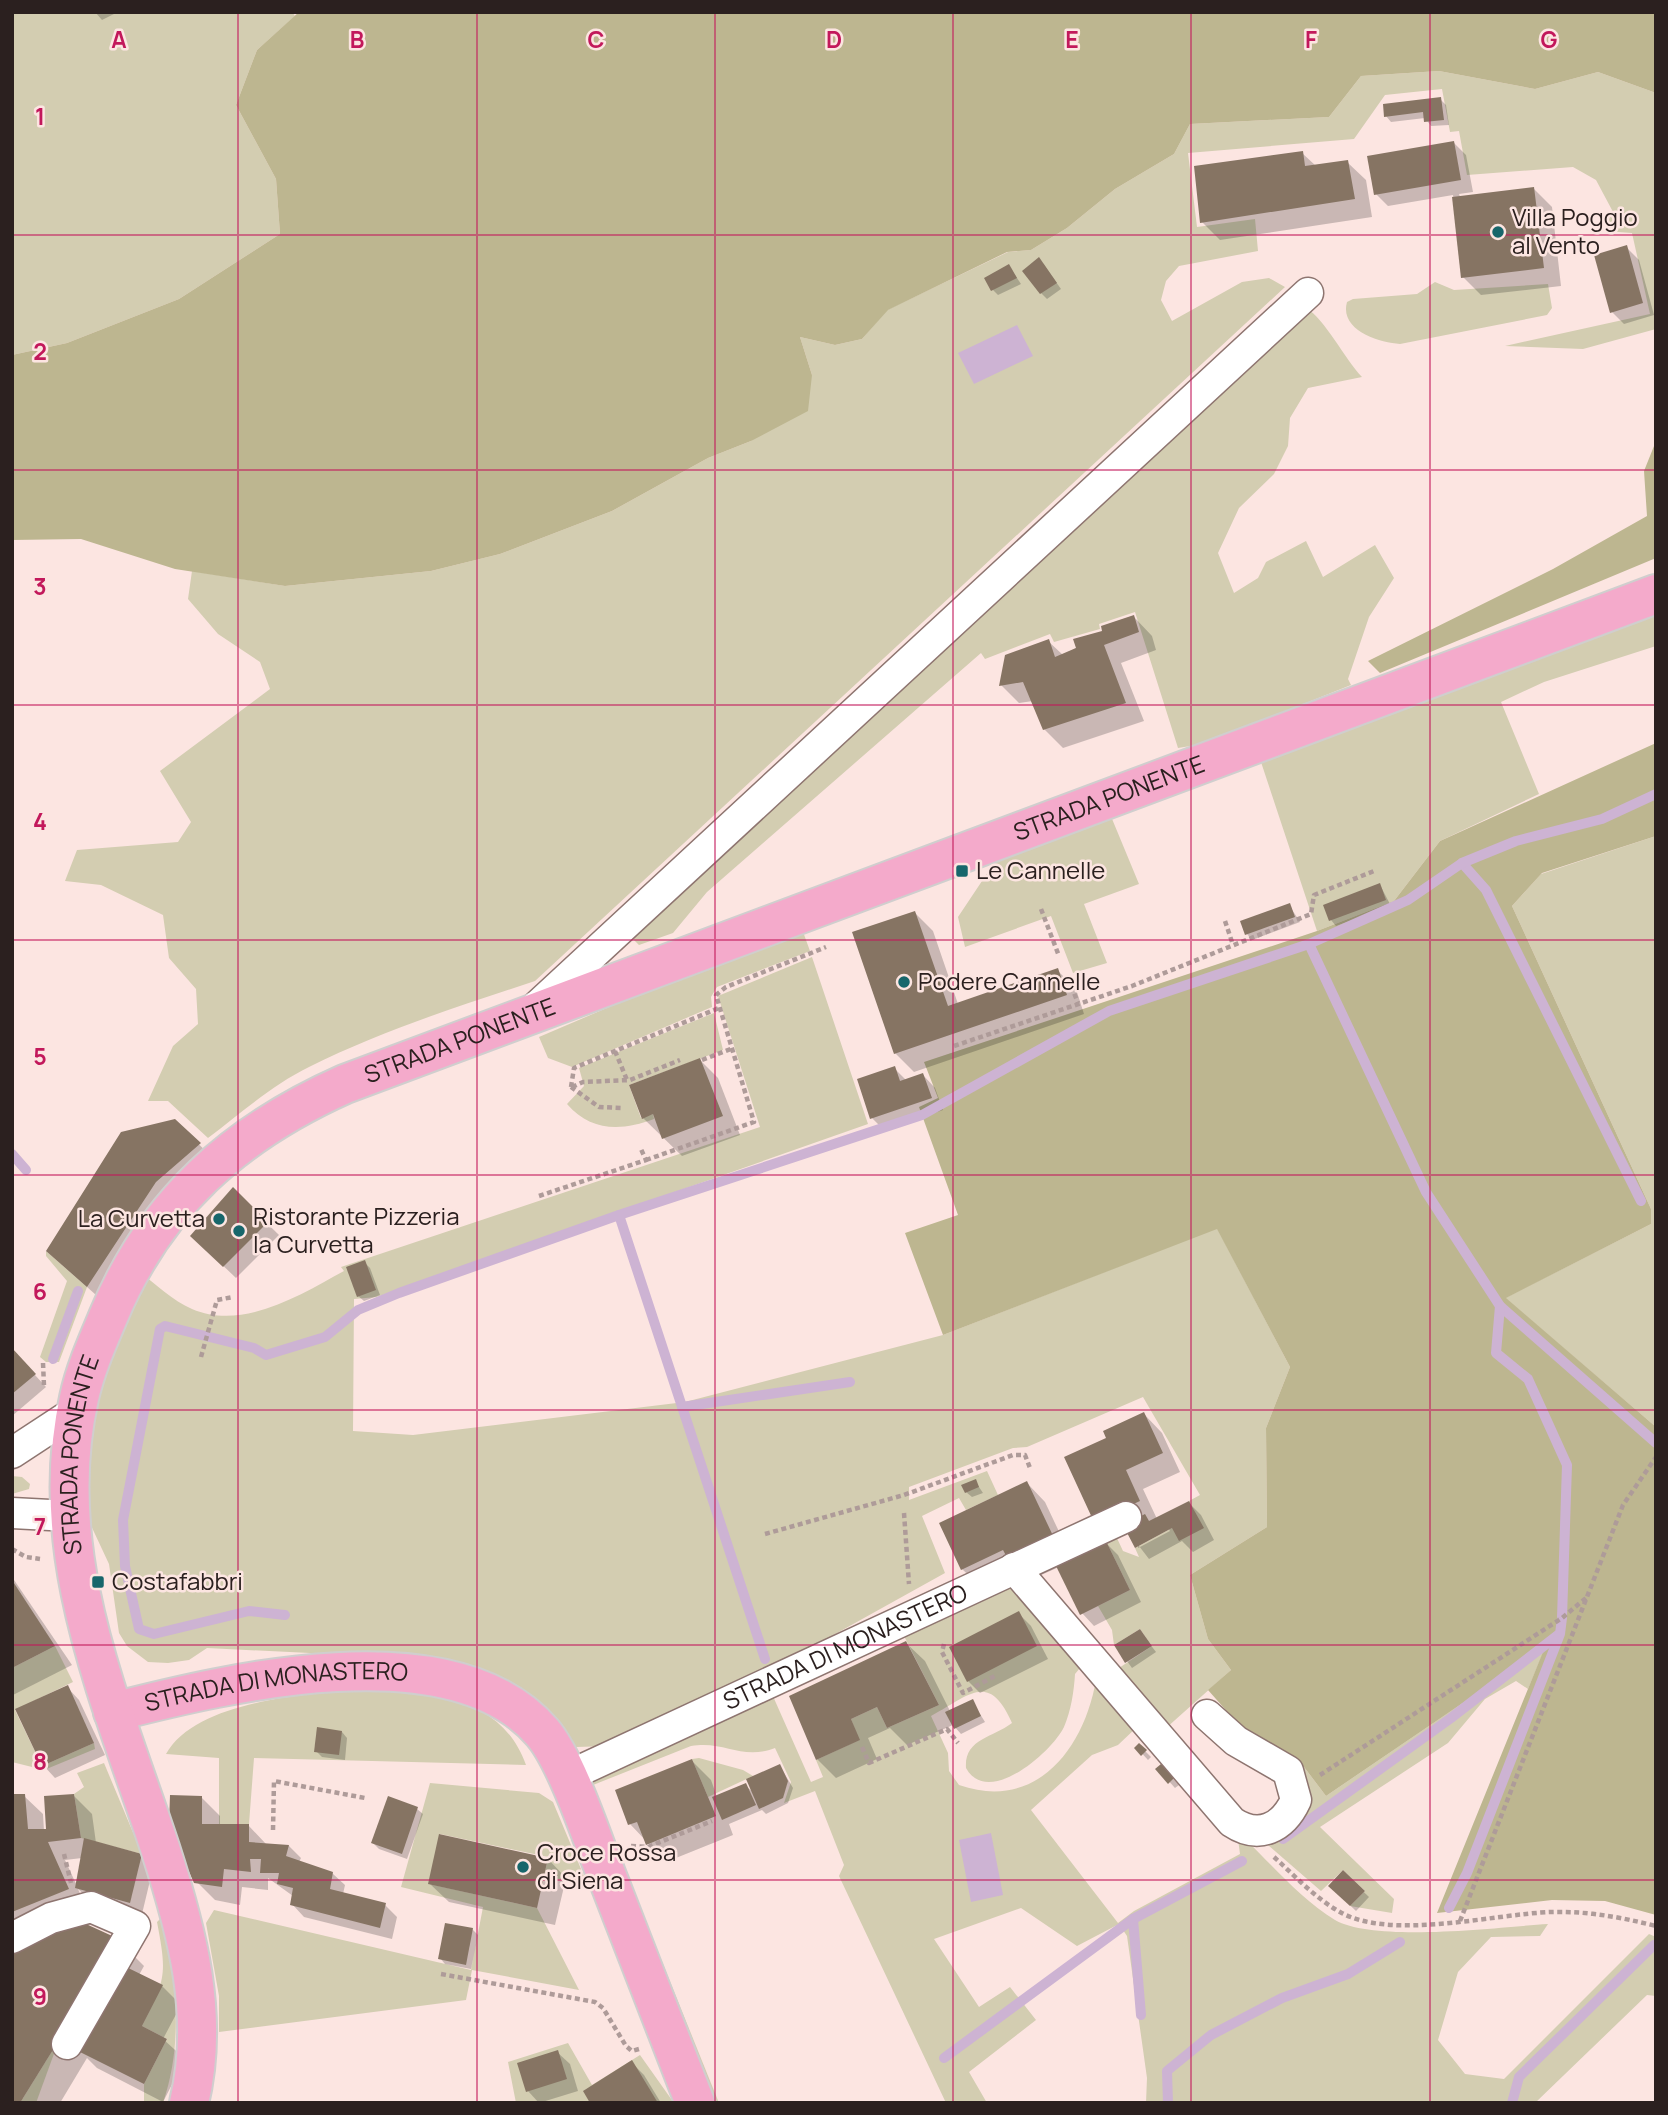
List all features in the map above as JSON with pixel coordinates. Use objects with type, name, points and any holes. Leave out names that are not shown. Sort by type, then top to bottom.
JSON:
[{"type":"main road","name":"STRADA PONENTE","points":[[189,2103],[199,2032],[198,1996],[173,1889],[113,1712],[80,1600],[69,1516],[70,1456],[60,1404],[89,1363],[126,1275],[159,1224],[208,1170],[259,1129],[312,1098],[529,1013],[1656,594]]},
{"type":"main road","name":"STRADA DI MONASTERO","points":[[113,1712],[232,1684],[311,1673],[368,1672],[438,1678],[484,1692],[519,1710],[544,1734],[585,1818],[695,2103]]},
{"type":"street","points":[[529,1013],[1308,293]]},
{"type":"street","points":[[12,1453],[60,1404]]},
{"type":"street","points":[[12,1513],[69,1516]]},
{"type":"street","name":"STRADA DI MONASTERO","points":[[566,1777],[1126,1517]]},
{"type":"street","points":[[1014,1568],[1112,1686],[1232,1822],[1245,1830],[1259,1833],[1277,1826],[1291,1812],[1296,1800],[1296,1790],[1288,1771],[1236,1741],[1207,1716]]},
{"type":"street","points":[[12,1938],[51,1918],[90,1908],[135,1926],[67,2044]]},
{"type":"path","points":[[954,1046],[1132,986],[1311,914],[1314,895],[1374,872]]},
{"type":"path","points":[[1041,909],[1059,956]]},
{"type":"path","points":[[1224,921],[1233,945]]},
{"type":"path","points":[[539,1196],[754,1122],[716,995],[721,990],[825,947]]},
{"type":"path","points":[[1068,978],[1078,1003]]},
{"type":"path","points":[[571,1087],[573,1068],[719,1008]]},
{"type":"path","points":[[702,1060],[731,1049]]},
{"type":"path","points":[[615,1051],[627,1080]]},
{"type":"path","points":[[571,1087],[583,1082],[627,1080],[680,1060]]},
{"type":"path","points":[[571,1087],[599,1107],[621,1108]]},
{"type":"path","points":[[640,1147],[646,1160]]},
{"type":"path","points":[[201,1357],[217,1300],[233,1297]]},
{"type":"path","points":[[43,1363],[60,1404]]},
{"type":"path","points":[[765,1534],[904,1495],[1013,1455],[1025,1455],[1030,1468]]},
{"type":"path","points":[[1460,1921],[1623,1505],[1656,1457]]},
{"type":"path","points":[[904,1513],[911,1616]]},
{"type":"path","points":[[12,1549],[26,1557],[40,1559]]},
{"type":"path","points":[[1296,1790],[1562,1618],[1587,1597]]},
{"type":"path","points":[[944,1644],[942,1652],[963,1693],[995,1676]]},
{"type":"path","points":[[862,1747],[869,1763],[947,1729],[958,1743]]},
{"type":"path","points":[[273,1830],[274,1780],[365,1798]]},
{"type":"path","points":[[633,1847],[648,1847],[712,1821]]},
{"type":"path","points":[[1245,1830],[1312,1892],[1342,1913],[1383,1924],[1460,1921],[1550,1912],[1589,1913],[1656,1926]]},
{"type":"path","points":[[64,1854],[69,1877]]},
{"type":"path","points":[[441,1974],[595,2002],[603,2008],[626,2046],[632,2051],[646,2045]]},
{"type":"shaded area","points":[[12,12],[292,12],[295,16],[257,50],[236,105],[276,179],[280,234],[179,299],[67,343],[12,355]]},
{"type":"shaded area","points":[[299,12],[1656,12],[1656,93],[1598,72],[1535,89],[1439,71],[1361,76],[1329,117],[1190,124],[1174,154],[1115,189],[1067,228],[1031,250],[1007,252],[888,310],[862,339],[835,345],[800,337],[812,375],[808,411],[751,441],[708,458],[612,511],[500,554],[431,571],[285,586],[175,569],[81,539],[12,540],[12,355],[67,343],[179,299],[280,234],[276,179],[236,105],[257,50]]},
{"type":"shaded area","points":[[1439,71],[1535,89],[1598,72],[1656,93],[1656,329],[1583,349],[1505,346],[1650,314],[1632,233],[1605,231],[1612,210],[1596,180],[1573,167],[1467,175],[1459,131],[1450,132],[1442,89],[1385,95],[1354,139],[1188,153],[1197,227],[1255,219],[1258,251],[1179,266],[1166,281],[1161,300],[1172,321],[1242,282],[1269,278],[1285,287],[535,981],[449,1010],[336,1054],[295,1074],[269,1091],[208,1138],[168,1101],[148,1101],[173,1046],[198,1024],[196,989],[169,958],[163,915],[101,885],[65,881],[77,850],[178,842],[191,822],[160,771],[270,689],[260,662],[218,634],[188,599],[192,571],[285,586],[431,571],[500,554],[612,511],[708,458],[751,441],[812,375],[800,337],[835,345],[862,339],[887,310],[1008,252],[1031,250],[1067,228],[1115,189],[1174,154],[1190,124],[1329,117],[1361,76]]},
{"type":"shaded area","points":[[1435,282],[1454,290],[1548,284],[1552,308],[1547,315],[1400,344],[1372,338],[1349,320],[1347,302],[1353,299],[1417,294]]},
{"type":"shaded area","points":[[1306,308],[1320,321],[1362,377],[1308,388],[1290,418],[1288,446],[1274,474],[1239,508],[1218,553],[1234,593],[1258,578],[1266,562],[1306,541],[1323,577],[1375,545],[1394,578],[1369,617],[1348,679],[1351,685],[1203,744],[1178,748],[1135,612],[1099,624],[1100,629],[1054,642],[1050,634],[985,659],[981,653],[707,892],[673,933],[639,945],[633,939]]},
{"type":"shaded area","points":[[1017,325],[1033,356],[974,384],[958,353]]},
{"type":"shaded area","points":[[1656,441],[1656,558],[1380,673],[1368,661],[1553,569],[1647,516],[1644,471]]},
{"type":"shaded area","points":[[1656,615],[1656,646],[1544,682],[1501,702],[1539,794],[1440,841],[1394,901],[1317,931],[1260,759]]},
{"type":"shaded area","points":[[1656,743],[1656,836],[1542,873],[1512,906],[1651,1209],[1651,1224],[1506,1298],[1656,1427],[1656,1915],[1605,1901],[1552,1900],[1437,1913],[1545,1647],[1326,1796],[1301,1763],[1247,1734],[1208,1690],[1231,1670],[1208,1639],[1190,1575],[1267,1527],[1266,1428],[1290,1367],[1217,1229],[943,1335],[905,1233],[958,1215],[919,1107],[938,1098],[924,1062],[1317,931],[1394,901],[1440,841]]},
{"type":"shaded area","points":[[1110,814],[1139,884],[1084,904],[1107,963],[1073,973],[1051,916],[965,947],[958,917],[1000,854]]},
{"type":"shaded area","points":[[1656,836],[1656,1427],[1505,1298],[1651,1224],[1651,1209],[1512,906],[1541,874]]},
{"type":"shaded area","points":[[802,929],[810,951],[717,987],[711,997],[712,1007],[572,1067],[548,1058],[539,1037],[705,966]]},
{"type":"shaded area","points":[[812,957],[868,1124],[377,1297],[354,1299],[353,1431],[413,1435],[685,1402],[943,1335],[1217,1228],[1290,1367],[1266,1428],[1267,1527],[1190,1575],[1208,1639],[1231,1670],[1165,1729],[1113,1672],[1152,1646],[1140,1629],[1114,1645],[1112,1630],[1098,1606],[1130,1590],[1106,1541],[1116,1536],[1123,1551],[1139,1557],[1135,1548],[1172,1528],[1203,1528],[1189,1501],[1200,1495],[1143,1397],[1027,1447],[1013,1448],[909,1487],[909,1500],[987,1471],[998,1495],[966,1510],[959,1498],[922,1516],[945,1573],[774,1668],[610,1746],[576,1747],[564,1733],[371,1656],[207,1648],[189,1660],[168,1663],[148,1662],[127,1646],[119,1633],[109,1564],[87,1517],[91,1417],[139,1272],[171,1297],[192,1309],[211,1315],[251,1313],[309,1290],[344,1271],[341,1267],[760,1127],[718,996]]},
{"type":"shaded area","points":[[714,1013],[723,1050],[629,1085],[641,1118],[653,1114],[654,1119],[630,1126],[608,1126],[586,1120],[567,1104],[584,1086],[579,1068]]},
{"type":"shaded area","points":[[46,1251],[87,1287],[59,1362],[46,1362],[40,1357],[67,1281],[46,1256]]},
{"type":"shaded area","points":[[12,1476],[22,1477],[30,1484],[29,1489],[12,1494]]},
{"type":"shaded area","points":[[999,1586],[1016,1586],[1080,1668],[1075,1674],[1069,1714],[1057,1738],[1034,1762],[1004,1779],[989,1782],[976,1779],[966,1768],[967,1758],[974,1745],[1012,1723],[995,1697],[987,1692],[968,1695],[931,1716],[948,1753],[949,1771],[959,1785],[987,1791],[1011,1790],[1033,1782],[1052,1768],[1068,1751],[1090,1705],[1096,1680],[1137,1727],[1118,1745],[1092,1755],[1031,1810],[1118,1923],[1134,1911],[1240,1854],[1238,1839],[1247,1841],[1323,1912],[1354,1927],[1378,1931],[1438,1932],[1548,1924],[1540,1936],[1491,1937],[1458,1972],[1438,2040],[1465,2074],[1504,2079],[1649,1934],[1656,1937],[1656,1996],[1647,1995],[1535,2103],[1146,2103],[1147,2078],[1127,1936],[1119,1924],[1077,1946],[1021,1908],[934,1939],[979,2007],[1010,1987],[1036,2020],[969,2072],[987,2103],[946,2103],[839,1876],[844,1865],[815,1791],[784,1803],[791,1782],[775,1748],[752,1752],[714,1746],[691,1746],[588,1787],[586,1782],[772,1694],[811,1782],[823,1777],[816,1760],[859,1740],[851,1719],[877,1707],[887,1728],[939,1705],[902,1632]]},
{"type":"shaded area","points":[[55,1646],[73,1682],[15,1710],[42,1766],[94,1743],[95,1749],[44,1770],[12,1762],[12,1668]]},
{"type":"shaded area","points":[[1546,1646],[1528,1689],[1516,1681],[1485,1699],[1448,1743],[1320,1827],[1394,1899],[1392,1913],[1350,1906],[1365,1891],[1343,1870],[1321,1891],[1261,1839],[1301,1763],[1326,1796]]},
{"type":"shaded area","points":[[366,1690],[438,1697],[461,1702],[481,1711],[499,1724],[515,1742],[526,1765],[254,1758],[249,1824],[219,1824],[219,1758],[166,1754],[181,1736],[202,1722],[228,1711],[286,1697]]},
{"type":"shaded area","points":[[699,1758],[743,1770],[753,1776],[708,1797],[692,1759]]},
{"type":"shaded area","points":[[104,1763],[142,1854],[81,1838],[74,1794],[84,1787],[77,1773]]},
{"type":"shaded area","points":[[430,1783],[539,1793],[553,1802],[586,1881],[544,1878],[548,1857],[440,1834],[429,1884],[537,1908],[579,1990],[472,1970],[466,2000],[219,2032],[219,1996],[206,1923],[214,1910],[471,1970],[483,1907],[401,1887]]},
{"type":"shaded area","points":[[991,1833],[1003,1895],[971,1902],[959,1840]]},
{"type":"shaded area","points":[[621,1871],[644,1917],[719,2103],[714,2103]]},
{"type":"shaded area","points":[[162,1917],[176,2010],[174,2056],[163,2103],[144,2103],[144,2084],[167,2039],[142,2026],[156,1997],[162,1976],[157,1922]]},
{"type":"shaded area","points":[[59,2040],[36,2103],[20,2103]]},
{"type":"shaded area","points":[[568,2043],[592,2085],[640,2055],[674,2103],[516,2103],[508,2062]]},
{"type":"building","points":[[1441,97],[1444,120],[1424,122],[1423,112],[1384,117],[1383,104]]},
{"type":"building","points":[[1454,141],[1461,180],[1374,195],[1367,156]]},
{"type":"building","points":[[1303,151],[1305,166],[1348,160],[1355,199],[1200,223],[1194,166]]},
{"type":"building","name":"Villa Poggio al Vento","points":[[1534,187],[1544,268],[1461,278],[1452,197]]},
{"type":"building","points":[[1627,245],[1643,303],[1610,313],[1594,255]]},
{"type":"building","points":[[1039,257],[1057,283],[1040,294],[1022,271]]},
{"type":"building","points":[[1009,264],[1017,278],[991,291],[984,278]]},
{"type":"building","points":[[1134,615],[1139,632],[1104,645],[1126,703],[1043,730],[1023,682],[999,686],[1005,655],[1049,639],[1055,657],[1076,648],[1073,639],[1102,631],[1101,626]]},
{"type":"building","points":[[1380,883],[1386,900],[1329,921],[1323,905]]},
{"type":"building","points":[[1290,903],[1295,917],[1245,935],[1240,921]]},
{"type":"building","name":"Podere Cannelle","points":[[915,911],[948,1006],[1058,968],[1067,995],[894,1054],[852,932]]},
{"type":"building","points":[[700,1058],[723,1116],[662,1139],[653,1114],[642,1119],[629,1085]]},
{"type":"building","points":[[895,1066],[900,1081],[923,1073],[932,1098],[870,1119],[857,1079]]},
{"type":"building","points":[[175,1119],[201,1143],[156,1182],[87,1287],[46,1251],[121,1132]]},
{"type":"building","name":"Ristorante Pizzeria la Curvetta","points":[[233,1187],[268,1222],[223,1267],[190,1236]]},
{"type":"building","points":[[365,1260],[376,1290],[357,1297],[346,1267]]},
{"type":"building","points":[[12,1348],[36,1374],[12,1394]]},
{"type":"building","points":[[1144,1412],[1163,1453],[1126,1470],[1140,1501],[1094,1522],[1064,1457],[1106,1438],[1103,1431]]},
{"type":"building","points":[[976,1479],[979,1487],[965,1493],[961,1485]]},
{"type":"building","points":[[1027,1481],[1056,1542],[1010,1563],[1003,1550],[961,1570],[939,1523]]},
{"type":"building","points":[[1189,1501],[1204,1528],[1179,1541],[1172,1528],[1135,1548],[1123,1525],[1145,1514],[1149,1521]]},
{"type":"building","points":[[1106,1541],[1130,1590],[1080,1615],[1056,1566]]},
{"type":"building","points":[[12,1580],[55,1646],[12,1668]]},
{"type":"building","points":[[1019,1611],[1037,1646],[967,1682],[949,1647]]},
{"type":"building","points":[[1140,1629],[1152,1646],[1125,1663],[1114,1645]]},
{"type":"building","points":[[906,1641],[939,1705],[887,1728],[877,1707],[851,1719],[860,1740],[816,1760],[789,1696]]},
{"type":"building","points":[[68,1685],[94,1743],[42,1766],[15,1709]]},
{"type":"building","points":[[973,1699],[981,1716],[954,1729],[945,1712]]},
{"type":"building","points":[[317,1727],[342,1731],[339,1755],[314,1752]]},
{"type":"building","points":[[1139,1743],[1147,1750],[1141,1756],[1134,1748]]},
{"type":"building","points":[[692,1759],[716,1816],[646,1845],[637,1822],[628,1825],[615,1790]]},
{"type":"building","points":[[780,1764],[788,1781],[783,1798],[759,1809],[746,1779]]},
{"type":"building","points":[[1161,1764],[1174,1778],[1168,1784],[1155,1769]]},
{"type":"building","points":[[746,1783],[756,1805],[722,1820],[712,1797]]},
{"type":"building","points":[[12,1794],[25,1794],[28,1829],[46,1829],[44,1796],[74,1794],[81,1838],[48,1842],[69,1889],[12,1912]]},
{"type":"building","points":[[170,1795],[202,1796],[202,1824],[249,1824],[249,1842],[289,1845],[286,1856],[333,1872],[330,1889],[386,1903],[380,1928],[290,1905],[293,1888],[277,1884],[279,1873],[260,1873],[261,1859],[250,1859],[251,1872],[224,1869],[222,1887],[194,1883],[169,1826]]},
{"type":"building","points":[[388,1796],[418,1807],[402,1854],[371,1843]]},
{"type":"building","points":[[439,1834],[548,1858],[537,1908],[428,1884]]},
{"type":"building","points":[[84,1838],[142,1854],[130,1903],[75,1888]]},
{"type":"building","points":[[1343,1870],[1365,1891],[1350,1906],[1328,1886]]},
{"type":"building","points":[[445,1923],[473,1928],[466,1965],[438,1959]]},
{"type":"building","points":[[86,1924],[121,1940],[20,2103],[12,2103],[12,1950],[65,1925]]},
{"type":"building","points":[[120,1964],[163,1985],[142,2026],[167,2039],[144,2084],[76,2050]]},
{"type":"building","points":[[558,2050],[567,2079],[526,2092],[517,2063]]},
{"type":"building","points":[[632,2060],[658,2103],[590,2103],[583,2091]]},
{"type":"waterway","points":[[285,1615],[249,1611],[154,1634],[139,1629],[125,1566],[123,1520],[160,1329],[165,1326],[254,1348],[266,1355],[325,1337],[358,1310],[399,1293],[619,1215],[922,1115],[1109,1011],[1309,944],[1408,900],[1462,863],[1516,841],[1602,819],[1656,794]]},
{"type":"waterway","points":[[1462,863],[1486,890],[1641,1201]]},
{"type":"waterway","points":[[1309,944],[1426,1192],[1500,1306],[1656,1443]]},
{"type":"waterway","points":[[12,1154],[26,1170]]},
{"type":"waterway","points":[[619,1215],[765,1659]]},
{"type":"waterway","points":[[53,1359],[78,1291]]},
{"type":"waterway","points":[[1449,1908],[1467,1873],[1560,1634],[1562,1618],[1567,1465],[1528,1379],[1496,1353],[1500,1306]]},
{"type":"waterway","points":[[682,1407],[850,1382]]},
{"type":"waterway","points":[[1283,1839],[1451,1718],[1558,1635]]},
{"type":"waterway","points":[[944,2058],[1133,1919],[1242,1861]]},
{"type":"waterway","points":[[1133,1919],[1141,2015]]},
{"type":"waterway","points":[[1168,2103],[1167,2071],[1211,2035],[1282,1998],[1348,1974],[1400,1942]]},
{"type":"waterway","points":[[1512,2103],[1519,2077],[1654,1945]]},
{"type":"place","name":"Villa Poggio al Vento","points":[[1498,232]]},
{"type":"place","name":"Le Cannelle","points":[[962,871]]},
{"type":"place","name":"Podere Cannelle","points":[[904,982]]},
{"type":"place","name":"La Curvetta","points":[[219,1219]]},
{"type":"place","name":"Ristorante Pizzeria la Curvetta","points":[[239,1231]]},
{"type":"place","name":"Costafabbri","points":[[98,1582]]},
{"type":"place","name":"Croce Rossa di Siena","points":[[523,1867]]}]
